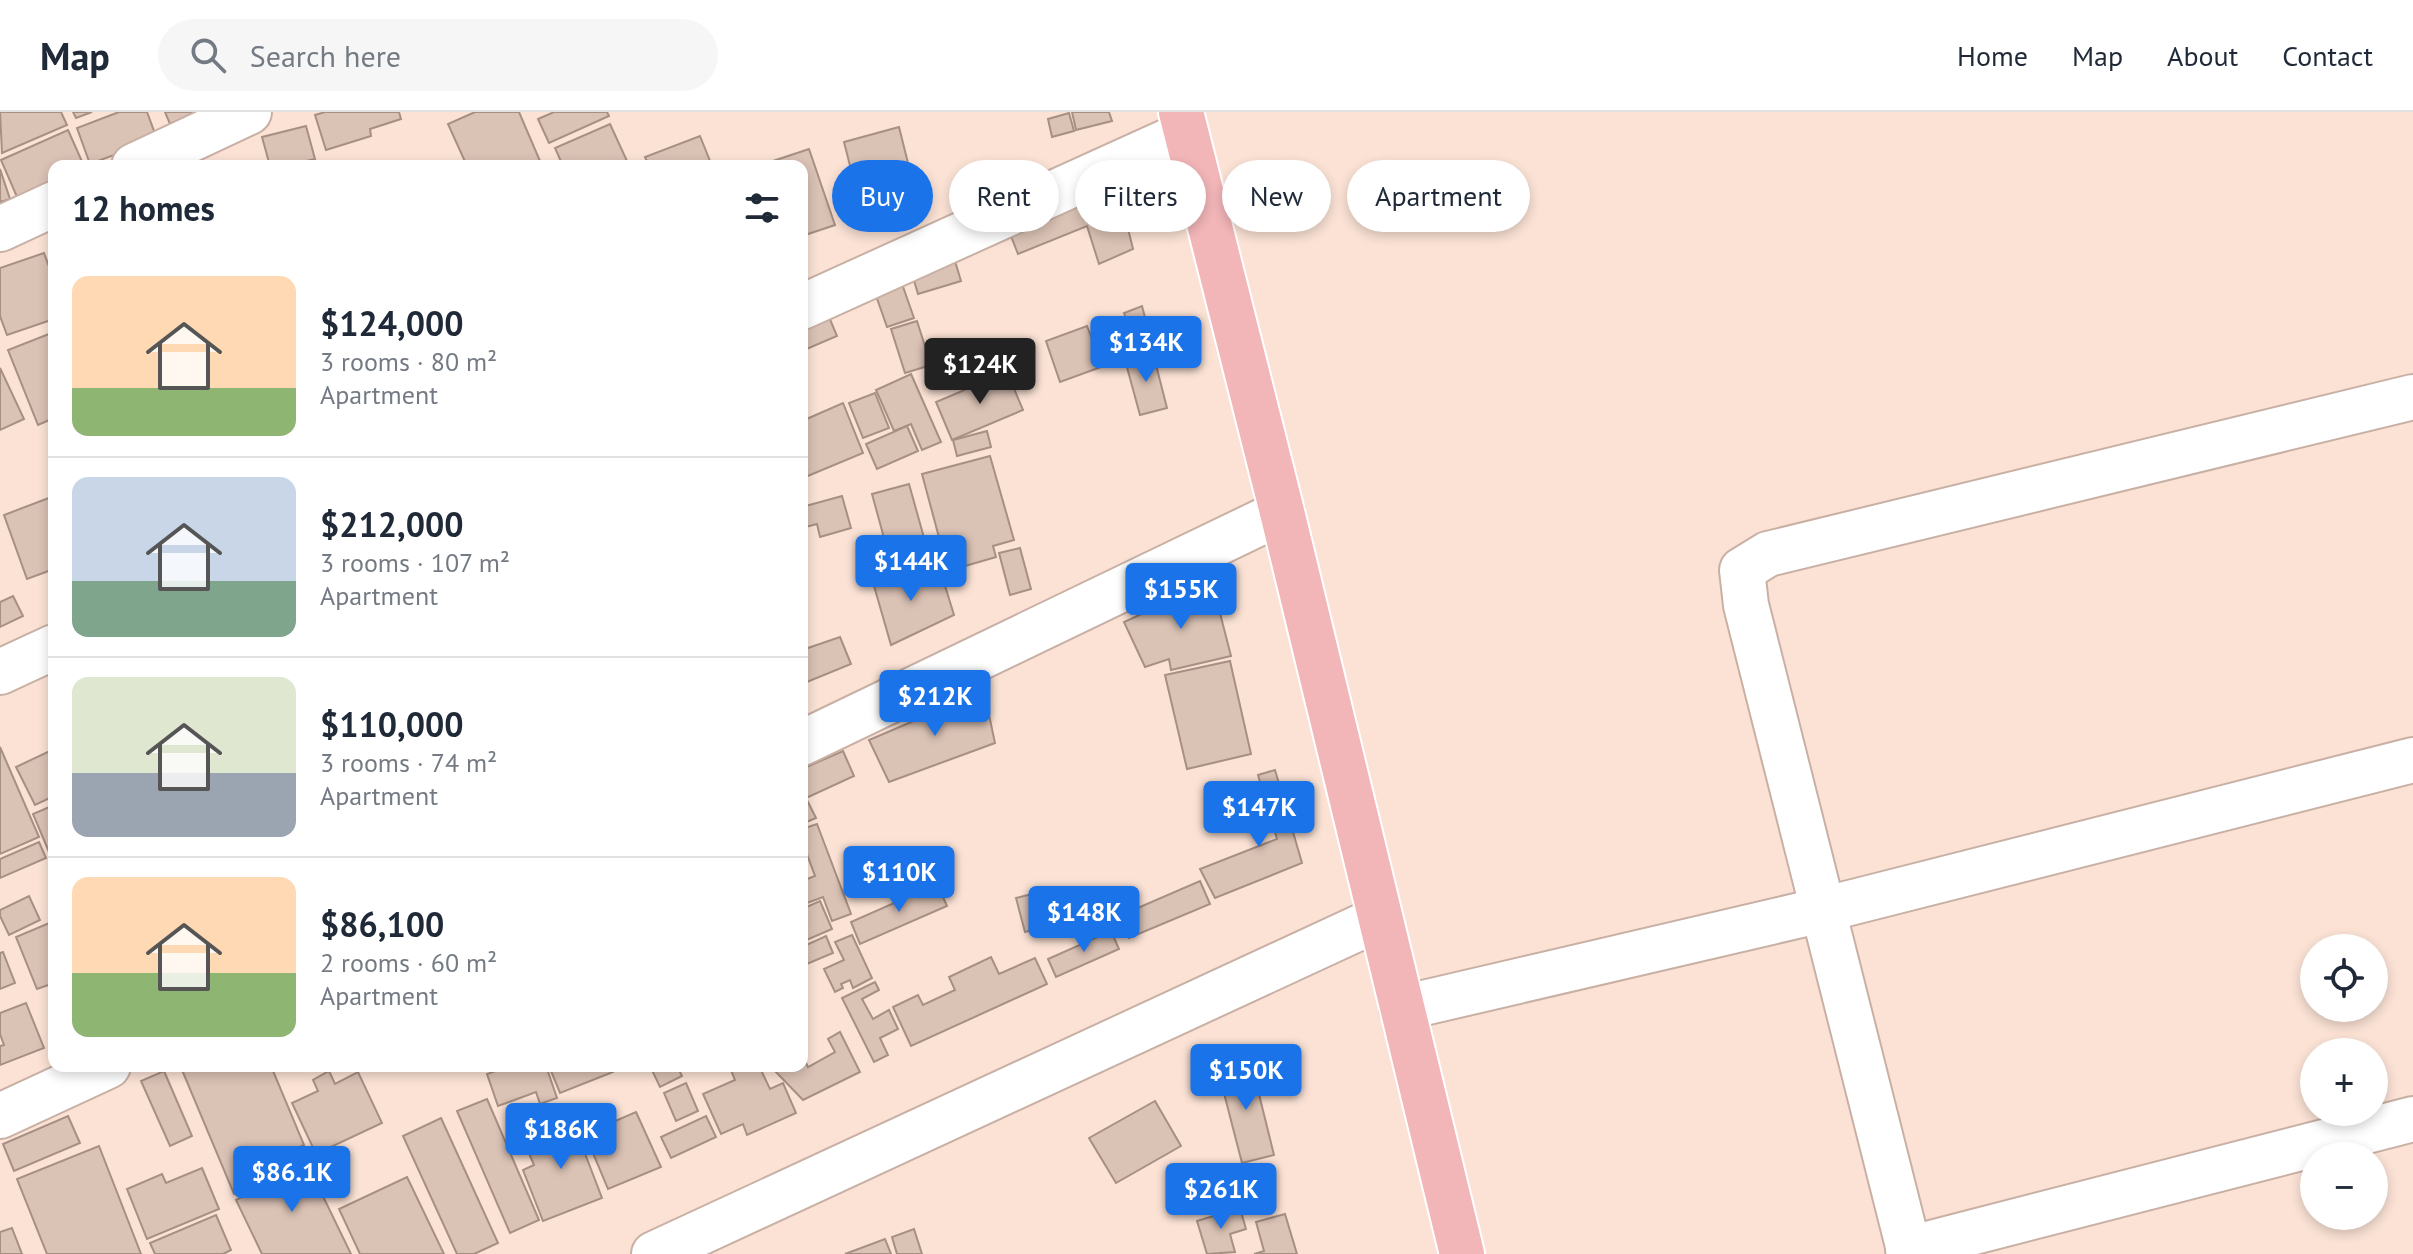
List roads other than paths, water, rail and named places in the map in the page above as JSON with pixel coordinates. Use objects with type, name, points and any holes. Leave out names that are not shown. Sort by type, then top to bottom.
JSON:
[{"type":"main road","points":[[1183,122],[1282,512],[1462,1254]]},
{"type":"street","points":[[147,160],[249,112]]},
{"type":"street","points":[[808,304],[1183,122]]},
{"type":"street","points":[[0,229],[48,207]]},
{"type":"street","points":[[2413,397],[1768,554],[1742,570],[1746,605],[1909,1251],[2413,1119]]},
{"type":"street","points":[[808,740],[1282,512]]},
{"type":"street","points":[[0,672],[48,650]]},
{"type":"street","points":[[1402,1008],[1822,910],[2413,760]]},
{"type":"street","points":[[654,1254],[1380,918]]},
{"type":"street","points":[[0,1116],[95,1072]]}]
